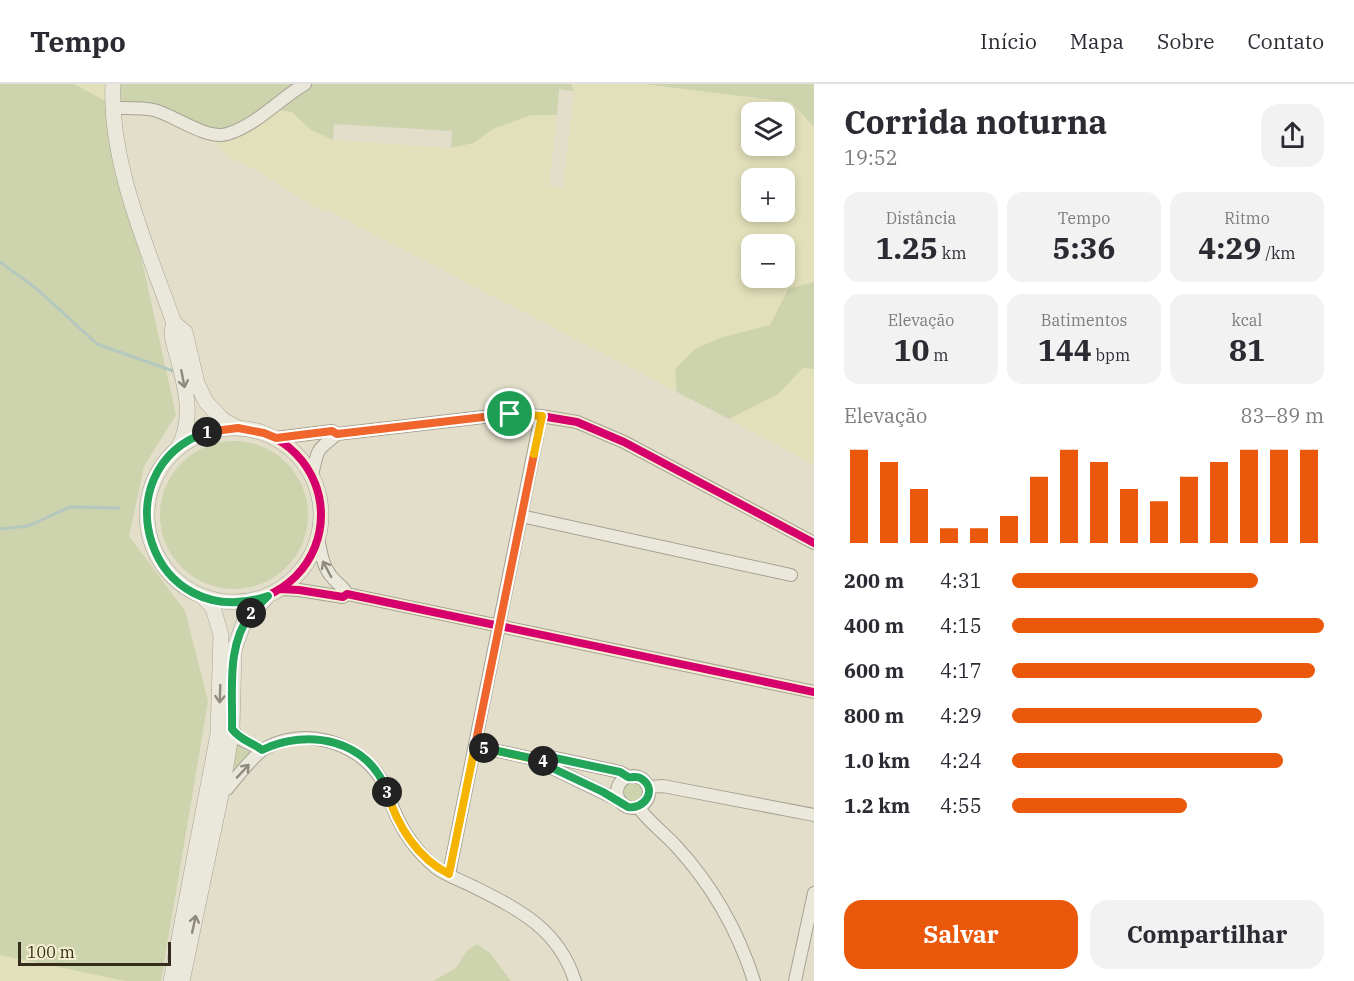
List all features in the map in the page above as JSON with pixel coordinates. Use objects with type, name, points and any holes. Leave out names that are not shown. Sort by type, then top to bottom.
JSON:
[{"type":"street","points":[[114,84],[112,108],[114,130],[132,204],[174,323],[185,332],[197,383],[206,402],[223,420],[238,428]]},
{"type":"street","points":[[112,108],[155,110],[191,127],[225,135],[244,127],[305,84]]},
{"type":"street","points":[[171,981],[218,734],[221,635],[213,608],[204,598],[182,585],[168,572],[157,556],[148,531],[150,492],[161,468],[178,449],[187,423],[187,403],[171,331],[174,323]]},
{"type":"street","points":[[312,475],[319,448],[337,434],[510,414],[542,416],[577,423],[624,442],[814,543]]},
{"type":"street","points":[[449,874],[542,416]]},
{"type":"street","points":[[178,449],[200,435],[225,428],[264,433],[276,438],[297,454],[312,475],[322,512],[318,538],[308,562],[291,582],[250,614],[236,640],[233,660],[232,729],[222,790],[182,981]]},
{"type":"street","points":[[276,438],[332,431],[337,434]]},
{"type":"street","points":[[521,516],[791,575]]},
{"type":"street","points":[[318,538],[326,568],[347,594]]},
{"type":"street","points":[[204,598],[230,603],[299,590],[343,597],[347,594],[814,692]]},
{"type":"street","points":[[232,729],[240,739],[262,750]]},
{"type":"street","points":[[222,790],[226,789],[262,750],[283,741],[306,738],[339,744],[358,755],[381,778],[396,816],[411,841],[433,865],[506,902],[530,918],[541,927],[560,950],[575,981]]},
{"type":"street","points":[[475,746],[544,761],[550,767],[628,807],[638,807],[646,801],[649,792],[642,779],[550,757],[544,761]]},
{"type":"street","points":[[620,801],[618,787],[628,777]]},
{"type":"street","points":[[648,787],[663,786],[814,815]]},
{"type":"street","points":[[638,807],[690,862],[715,896],[735,932],[754,981]]},
{"type":"street","points":[[795,981],[814,893]]},
{"type":"shaded area","points":[[74,84],[118,84],[117,108]]},
{"type":"shaded area","points":[[571,84],[643,84],[791,102],[741,102],[741,156],[795,156],[795,106],[814,127],[814,282],[795,287],[795,234],[741,234],[741,288],[792,288],[788,289],[770,325],[720,338],[675,369],[677,392],[329,211],[323,212],[249,166],[230,158],[193,122],[272,109],[292,112],[311,130],[333,140],[451,148],[473,143],[493,129],[531,115],[557,115],[549,186],[563,188],[574,91]]},
{"type":"shaded area","points":[[803,368],[814,369],[814,465],[729,419],[778,394]]},
{"type":"shaded area","points":[[0,955],[126,981],[0,981]]},
{"type":"green space","points":[[0,84],[74,84],[116,107],[118,84],[571,84],[574,91],[559,89],[557,115],[531,115],[493,129],[473,143],[451,148],[452,131],[334,124],[333,140],[311,130],[292,112],[272,109],[245,128],[211,131],[155,103],[138,103],[109,111],[176,415],[144,466],[129,536],[185,611],[208,701],[161,981],[126,981],[0,955]]},
{"type":"green space","points":[[643,84],[814,84],[814,127],[795,106],[795,102]]},
{"type":"green space","points":[[814,282],[814,369],[803,368],[778,394],[729,419],[677,392],[675,369],[695,349],[720,338],[770,325],[788,289]]},
{"type":"green space","points":[[234,441],[262,446],[287,462],[303,487],[308,515],[303,543],[287,568],[262,584],[234,589],[206,584],[181,568],[165,543],[160,515],[165,487],[181,462],[206,446]]},
{"type":"green space","points":[[235,742],[244,750],[252,753],[230,776]]},
{"type":"green space","points":[[633,782],[640,785],[643,792],[640,799],[633,802],[626,799],[623,792],[626,785]]},
{"type":"green space","points":[[477,944],[490,953],[511,981],[433,981],[456,968],[466,952]]},
{"type":"waterway","points":[[0,262],[37,289],[97,344],[176,372]]},
{"type":"waterway","points":[[0,529],[28,526],[70,507],[119,508]]},
{"type":"cycle path","points":[[276,438],[332,431],[337,434],[509,414],[577,422],[624,442],[814,543]]},
{"type":"cycle path","points":[[234,428],[251,429],[267,434],[283,442],[296,453],[307,466],[315,482],[320,498],[321,515],[320,532],[315,548],[307,564],[296,577],[283,588],[267,596],[251,601],[234,602],[217,601],[201,596],[185,588],[172,577],[161,564],[153,548],[148,532],[147,515],[148,498],[153,482],[161,466],[172,453],[185,442],[201,434],[217,429],[234,428]]},
{"type":"cycle path","points":[[280,589],[343,597],[347,594],[814,692]]},
{"type":"route","points":[[510,414],[337,434],[332,431],[276,438],[251,429],[225,428],[212,431],[188,441],[168,458],[154,480],[147,505],[151,544],[163,567],[182,585],[204,598],[230,603],[268,596],[244,622],[234,650],[232,729],[240,739],[262,750],[283,741],[306,738],[329,741],[349,749],[367,762],[381,778],[396,816],[411,841],[438,869],[449,874],[475,746],[544,761],[550,757],[620,772],[628,777],[642,779],[649,792],[642,805],[628,807],[603,792],[550,767],[544,761],[475,746],[542,416],[510,414]]}]
